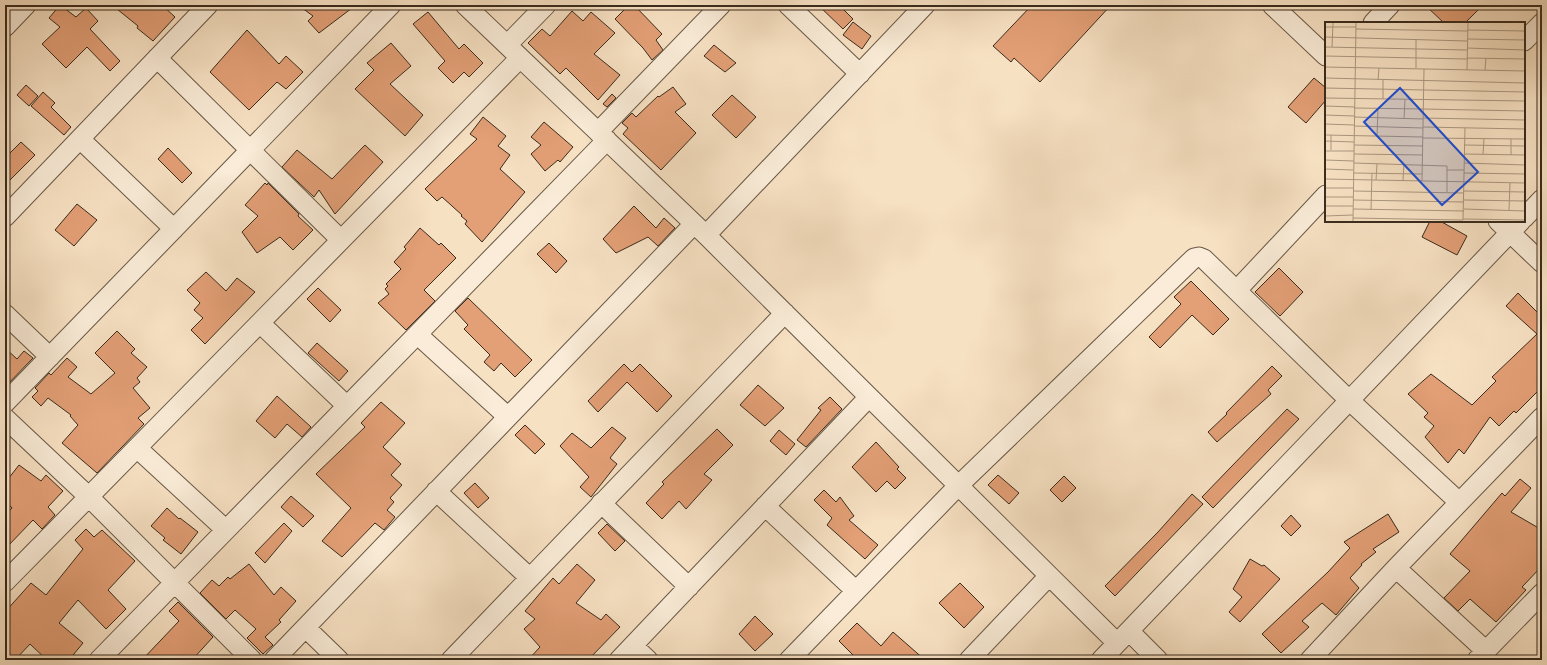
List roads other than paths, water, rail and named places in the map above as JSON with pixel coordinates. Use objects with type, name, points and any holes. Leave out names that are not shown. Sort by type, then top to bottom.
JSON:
[{"type":"street","points":[[5,27],[26,5]]},
{"type":"street","points":[[5,216],[208,5]]},
{"type":"street","points":[[5,403],[391,5]]},
{"type":"street","points":[[465,5],[785,313],[1049,576],[1123,637],[1158,660]]},
{"type":"street","points":[[507,45],[546,5]]},
{"type":"street","points":[[99,660],[418,335],[721,5]]},
{"type":"street","points":[[788,5],[860,74]]},
{"type":"street","points":[[274,660],[508,417],[860,74],[925,5]]},
{"type":"street","points":[[1272,5],[1325,55]]},
{"type":"street","points":[[1373,22],[1390,5]]},
{"type":"street","points":[[1525,40],[1542,23]]},
{"type":"street","points":[[157,58],[341,240]]},
{"type":"street","points":[[5,582],[520,58]]},
{"type":"street","points":[[80,139],[174,228]]},
{"type":"street","points":[[1236,290],[1325,196]]},
{"type":"street","points":[[1525,217],[1542,199]]},
{"type":"street","points":[[1101,660],[1349,400],[1510,225],[1542,263]]},
{"type":"street","points":[[789,660],[958,486],[1194,258],[1199,257],[1204,259],[1349,400],[1459,502]]},
{"type":"street","points":[[451,660],[785,313]]},
{"type":"street","points":[[5,314],[50,357]]},
{"type":"street","points":[[260,323],[347,406]]},
{"type":"street","points":[[418,335],[508,417]]},
{"type":"street","points":[[619,660],[870,397]]},
{"type":"street","points":[[1321,656],[1396,568],[1542,417]]},
{"type":"street","points":[[5,418],[89,497],[252,660]]},
{"type":"street","points":[[137,448],[226,530]]},
{"type":"street","points":[[436,492],[530,578]]},
{"type":"street","points":[[601,504],[689,587]]},
{"type":"street","points":[[765,506],[856,592]]},
{"type":"street","points":[[1396,568],[1481,656],[1542,593]]},
{"type":"street","points":[[969,660],[1049,576]]},
{"type":"street","points":[[306,628],[339,660]]},
{"type":"street","points":[[632,646],[648,660]]}]
